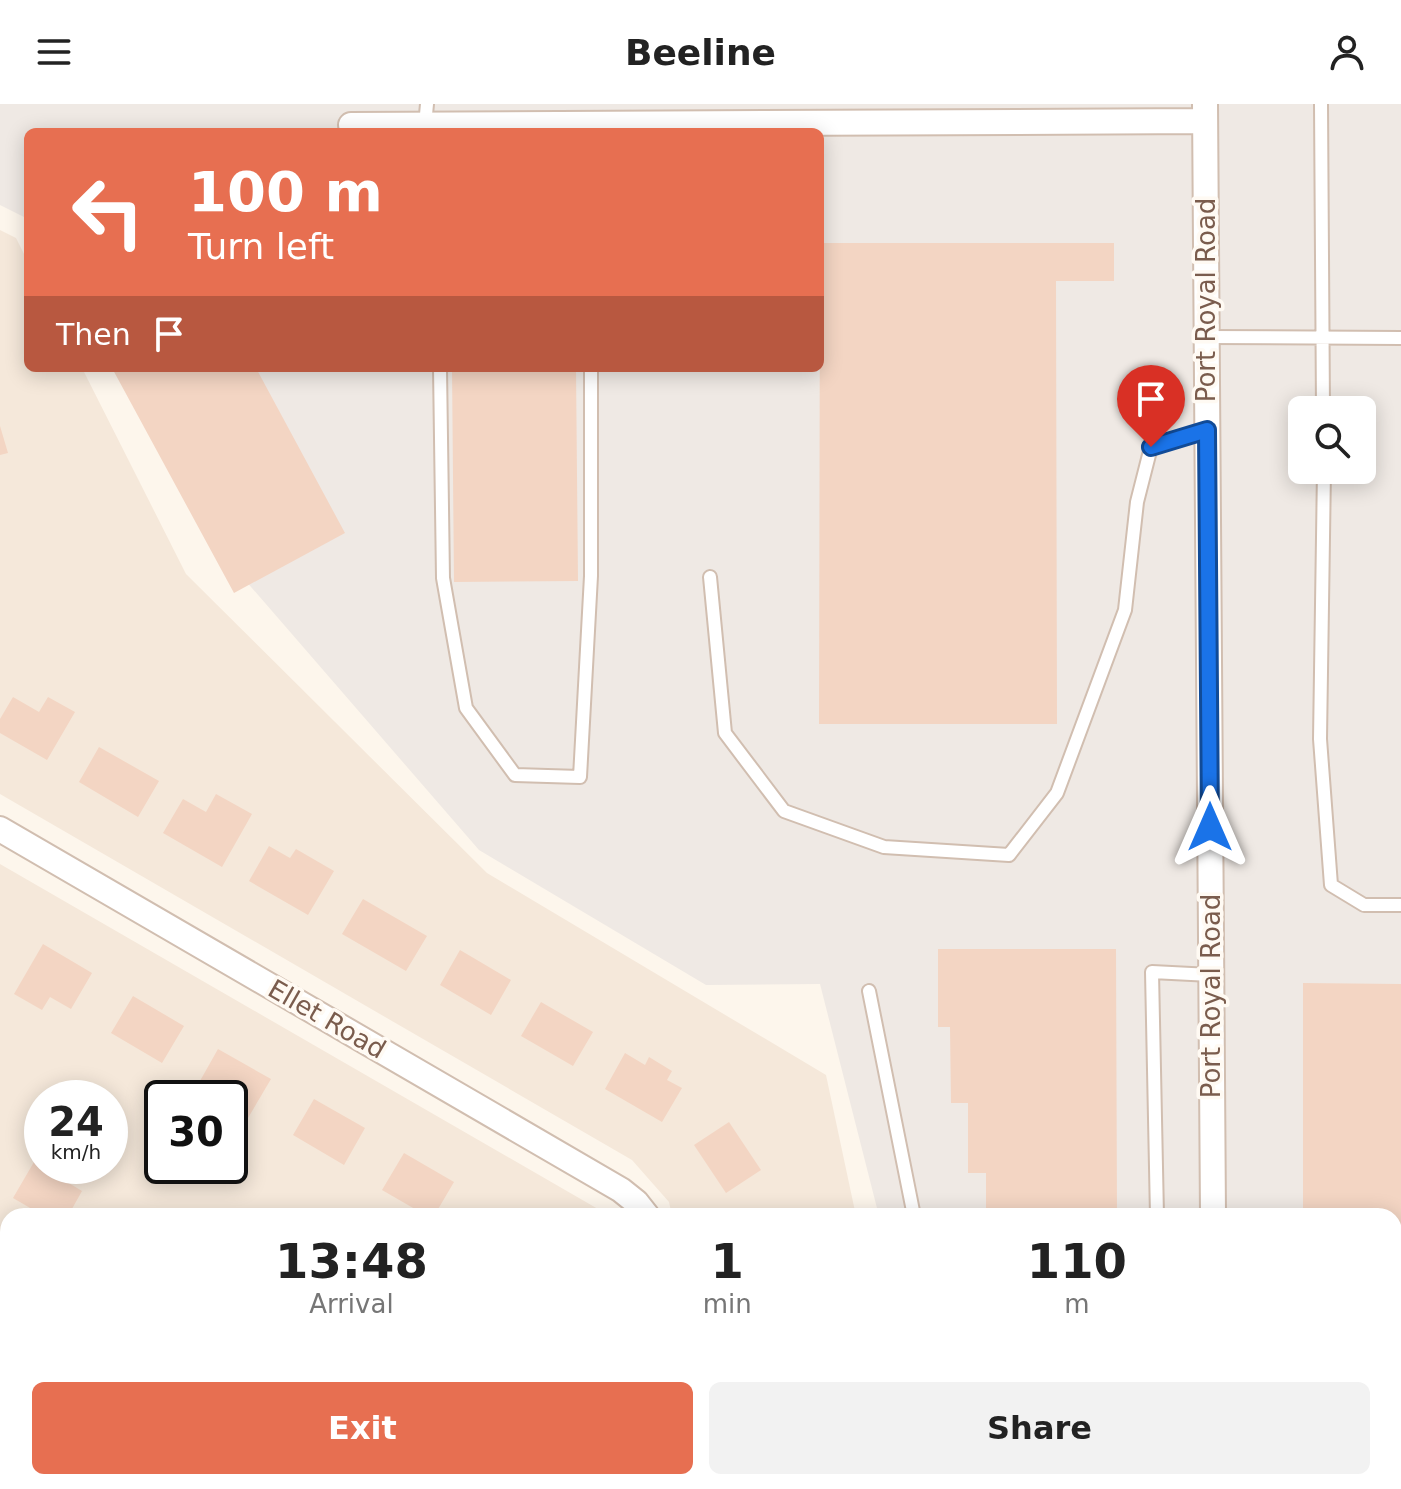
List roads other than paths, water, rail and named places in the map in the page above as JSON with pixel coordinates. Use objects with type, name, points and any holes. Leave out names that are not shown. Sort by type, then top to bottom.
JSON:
[{"type":"street","points":[[351,125],[426,114],[463,128],[589,128],[633,119],[1205,112]]},
{"type":"street","name":"Port Royal Road","points":[[1205,112],[1213,1208]]},
{"type":"street","name":"Ellet Road","points":[[0,829],[621,1190],[641,1208]]},
{"type":"lane","points":[[1321,104],[1323,396]]},
{"type":"lane","points":[[1207,337],[1401,338]]},
{"type":"lane","points":[[440,372],[443,578],[466,708],[515,775],[580,777],[591,576],[591,372]]},
{"type":"lane","points":[[710,577],[725,733],[784,811],[884,847],[1009,855],[1057,793],[1125,610],[1137,502],[1151,447],[1207,430]]},
{"type":"lane","points":[[1324,484],[1320,739],[1331,885],[1364,905],[1401,905]]},
{"type":"lane","points":[[1157,1208],[1152,972],[1211,975]]},
{"type":"lane","points":[[869,991],[912,1208]]}]
